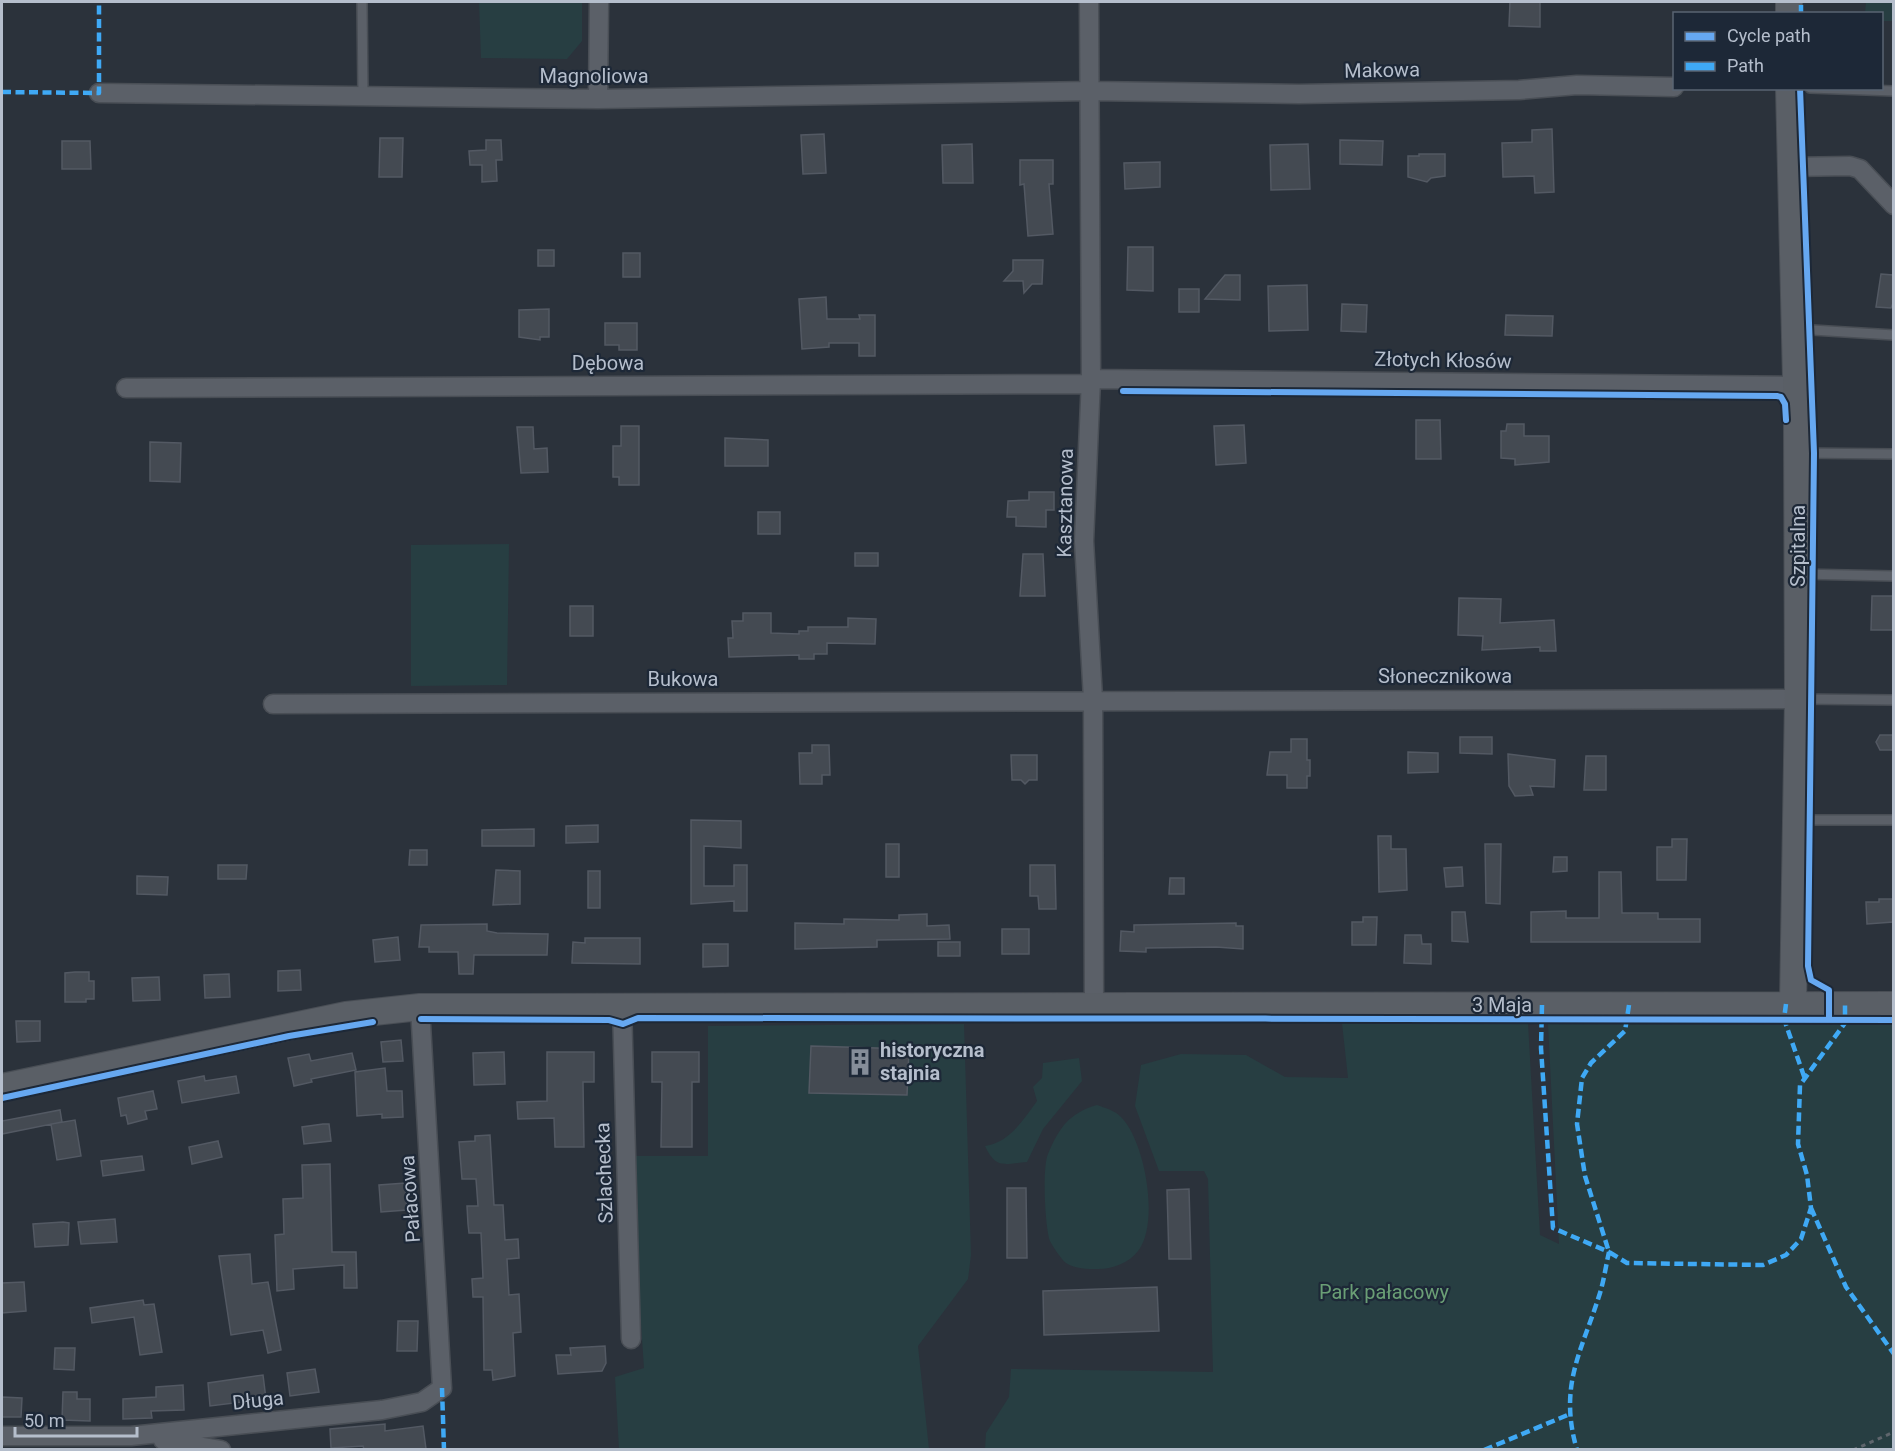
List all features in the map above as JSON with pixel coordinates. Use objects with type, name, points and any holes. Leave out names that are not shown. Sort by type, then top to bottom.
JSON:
[{"type":"street","points":[[598,99],[599,2]]},
{"type":"street","name":"Kasztanowa","points":[[1089,2],[1091,381],[1084,541],[1093,699],[1094,1006]]},
{"type":"street","name":"Makowa","points":[[1090,91],[1299,94],[1519,90],[1577,86],[1673,87]]},
{"type":"street","name":"Szpitalna","points":[[1789,90],[1798,574],[1793,1004]]},
{"type":"street","name":"Magnoliowa","points":[[99,93],[598,99],[1090,91]]},
{"type":"street","points":[[1789,167],[1850,166],[1860,169],[1893,205]]},
{"type":"street","name":"Złotych Kłosów","points":[[1091,381],[1796,386]]},
{"type":"street","name":"Dębowa","points":[[126,387],[1091,381]]},
{"type":"street","name":"Słonecznikowa","points":[[1093,699],[1798,699]]},
{"type":"street","name":"Bukowa","points":[[273,704],[1093,699]]},
{"type":"street","name":"3 Maja","points":[[2,1087],[346,1015],[420,1007],[1893,1005]]},
{"type":"street","name":"Szlachecka","points":[[622,1006],[631,1340]]},
{"type":"street","name":"Pałacowa","points":[[420,1007],[442,1388]]},
{"type":"street","name":"Długa","points":[[2,1436],[131,1436],[382,1410],[422,1402],[442,1388]]},
{"type":"street","points":[[131,1436],[221,1449]]},
{"type":"lane","points":[[362,2],[363,96]]},
{"type":"lane","points":[[1865,90],[1893,91]]},
{"type":"lane","points":[[1793,329],[1893,335]]},
{"type":"lane","points":[[1797,453],[1893,454]]},
{"type":"lane","points":[[1798,574],[1893,576]]},
{"type":"lane","points":[[1798,699],[1893,700]]},
{"type":"lane","points":[[1796,820],[1893,820]]},
{"type":"path","points":[[1853,1449],[1893,1432]]},
{"type":"green space","points":[[479,2],[582,2],[582,41],[567,59],[481,58]]},
{"type":"green space","points":[[1866,2],[1893,2],[1893,21],[1883,21],[1883,12],[1865,12]]},
{"type":"green space","points":[[509,544],[507,685],[411,686],[411,545]]},
{"type":"green space","name":"Park pałacowy","points":[[1342,1023],[1528,1023],[1540,1235],[1559,1244],[1548,1024],[1893,1025],[1893,1449],[985,1449],[986,1433],[1009,1397],[1011,1369],[1213,1372],[1208,1179],[1204,1171],[1159,1171],[1135,1106],[1141,1065],[1181,1054],[1246,1055],[1285,1077],[1348,1078]]},
{"type":"green space","points":[[964,1024],[971,1255],[968,1279],[918,1346],[929,1449],[619,1449],[615,1377],[644,1368],[637,1265],[638,1208],[631,1156],[708,1156],[708,1026]]},
{"type":"green space","points":[[1079,1058],[1082,1081],[1043,1129],[1027,1162],[1012,1164],[997,1162],[985,1146],[994,1144],[1008,1135],[1021,1123],[1037,1101],[1033,1087],[1042,1078],[1043,1063]]},
{"type":"green space","points":[[1097,1105],[1121,1117],[1130,1128],[1137,1144],[1147,1182],[1148,1222],[1145,1238],[1138,1251],[1130,1259],[1109,1268],[1086,1269],[1066,1263],[1050,1241],[1046,1211],[1045,1171],[1048,1154],[1061,1129],[1079,1112]]},
{"type":"building","points":[[1510,2],[1540,2],[1540,27],[1509,26]]},
{"type":"building","points":[[1552,129],[1554,192],[1535,193],[1534,176],[1503,177],[1502,143],[1532,142],[1532,130]]},
{"type":"building","points":[[824,134],[826,173],[803,174],[801,135]]},
{"type":"building","points":[[380,138],[403,138],[402,177],[379,177]]},
{"type":"building","points":[[486,140],[501,140],[502,160],[496,160],[497,181],[482,182],[482,165],[470,165],[469,151],[486,150]]},
{"type":"building","points":[[1340,140],[1383,141],[1382,165],[1340,164]]},
{"type":"building","points":[[62,141],[90,141],[91,169],[62,169]]},
{"type":"building","points":[[972,144],[973,183],[943,183],[942,145]]},
{"type":"building","points":[[1308,144],[1310,189],[1271,190],[1270,145]]},
{"type":"building","points":[[1419,154],[1445,154],[1445,176],[1431,178],[1427,182],[1408,177],[1408,156],[1419,156]]},
{"type":"building","points":[[1020,160],[1053,160],[1053,184],[1049,184],[1053,234],[1028,236],[1024,184],[1020,185]]},
{"type":"building","points":[[1160,162],[1160,187],[1125,189],[1124,163]]},
{"type":"building","points":[[1128,247],[1153,247],[1153,291],[1127,290]]},
{"type":"building","points":[[538,250],[554,250],[554,266],[538,266]]},
{"type":"building","points":[[623,253],[640,253],[640,277],[623,277]]},
{"type":"building","points":[[1013,260],[1043,260],[1042,284],[1032,284],[1024,293],[1023,281],[1004,281],[1013,271]]},
{"type":"building","points":[[1881,274],[1893,275],[1891,308],[1876,307]]},
{"type":"building","points":[[1225,275],[1240,275],[1240,300],[1205,299]]},
{"type":"building","points":[[1307,285],[1308,330],[1269,331],[1268,286]]},
{"type":"building","points":[[1179,289],[1199,289],[1199,312],[1179,312]]},
{"type":"building","points":[[826,297],[827,319],[860,319],[859,315],[875,315],[875,356],[859,356],[859,343],[829,343],[829,347],[802,349],[799,299]]},
{"type":"building","points":[[1342,304],[1367,305],[1366,332],[1341,331]]},
{"type":"building","points":[[549,309],[549,337],[540,337],[540,340],[519,337],[519,310]]},
{"type":"building","points":[[1506,315],[1553,316],[1552,336],[1505,335]]},
{"type":"building","points":[[605,323],[637,323],[637,350],[619,350],[619,345],[605,345]]},
{"type":"building","points":[[1416,420],[1440,420],[1441,459],[1416,459]]},
{"type":"building","points":[[1507,424],[1524,424],[1524,436],[1549,436],[1549,462],[1515,465],[1515,459],[1501,458],[1501,431],[1506,431]]},
{"type":"building","points":[[1244,425],[1246,463],[1216,465],[1214,426]]},
{"type":"building","points":[[621,426],[639,426],[639,485],[619,485],[619,477],[613,477],[613,446],[621,446]]},
{"type":"building","points":[[517,427],[533,427],[534,449],[547,448],[548,472],[521,473]]},
{"type":"building","points":[[725,438],[768,440],[768,466],[725,466]]},
{"type":"building","points":[[150,442],[181,443],[180,482],[150,481]]},
{"type":"building","points":[[1029,492],[1054,492],[1054,510],[1046,510],[1046,527],[1016,526],[1016,517],[1007,517],[1008,501],[1029,500]]},
{"type":"building","points":[[758,512],[780,512],[780,534],[758,534]]},
{"type":"building","points":[[855,553],[878,553],[878,566],[855,566]]},
{"type":"building","points":[[1023,554],[1043,554],[1045,596],[1020,596]]},
{"type":"building","points":[[1872,596],[1893,596],[1893,630],[1871,630]]},
{"type":"building","points":[[1459,598],[1501,599],[1500,623],[1554,620],[1556,651],[1540,651],[1540,647],[1482,650],[1483,636],[1458,635]]},
{"type":"building","points":[[570,606],[593,606],[593,636],[570,636]]},
{"type":"building","points":[[743,613],[771,613],[771,633],[799,634],[799,631],[808,631],[808,627],[848,627],[848,618],[876,619],[875,644],[827,643],[827,654],[814,654],[814,659],[799,659],[799,655],[729,657],[728,638],[733,638],[732,621],[743,621]]},
{"type":"building","points":[[1880,735],[1893,735],[1893,750],[1880,750],[1876,742]]},
{"type":"building","points":[[1460,737],[1492,737],[1492,754],[1460,753]]},
{"type":"building","points":[[1291,739],[1307,739],[1310,776],[1307,776],[1307,788],[1287,788],[1287,775],[1267,775],[1270,752],[1291,752]]},
{"type":"building","points":[[812,745],[829,745],[830,775],[822,775],[822,784],[800,784],[799,753],[812,753]]},
{"type":"building","points":[[1408,752],[1438,753],[1438,772],[1408,773]]},
{"type":"building","points":[[1508,754],[1555,760],[1554,787],[1530,786],[1533,795],[1515,796],[1509,786]]},
{"type":"building","points":[[1011,755],[1037,755],[1037,780],[1029,780],[1025,784],[1021,780],[1012,780]]},
{"type":"building","points":[[1586,756],[1606,756],[1606,790],[1584,790]]},
{"type":"building","points":[[691,820],[741,821],[741,848],[704,846],[704,886],[734,886],[734,865],[747,865],[747,911],[734,911],[734,901],[691,904]]},
{"type":"building","points":[[598,825],[598,842],[566,843],[566,826]]},
{"type":"building","points":[[534,829],[534,846],[482,846],[482,830]]},
{"type":"building","points":[[1378,836],[1391,836],[1391,849],[1406,849],[1407,890],[1379,892]]},
{"type":"building","points":[[1672,839],[1687,839],[1686,880],[1657,880],[1657,847],[1672,847]]},
{"type":"building","points":[[886,844],[899,844],[899,877],[886,877]]},
{"type":"building","points":[[1485,844],[1501,844],[1500,904],[1486,903]]},
{"type":"building","points":[[410,850],[427,850],[427,865],[409,865]]},
{"type":"building","points":[[1554,857],[1567,857],[1567,871],[1553,872]]},
{"type":"building","points":[[218,865],[247,865],[246,879],[218,879]]},
{"type":"building","points":[[1030,865],[1055,865],[1056,909],[1039,909],[1038,896],[1030,896]]},
{"type":"building","points":[[1462,867],[1463,886],[1446,887],[1444,868]]},
{"type":"building","points":[[496,870],[520,871],[520,904],[493,905]]},
{"type":"building","points":[[588,871],[600,871],[600,908],[588,908]]},
{"type":"building","points":[[1599,872],[1621,872],[1622,913],[1658,913],[1658,919],[1700,919],[1700,942],[1531,942],[1531,912],[1566,911],[1566,918],[1599,918]]},
{"type":"building","points":[[137,876],[168,877],[167,895],[137,894]]},
{"type":"building","points":[[1170,878],[1184,878],[1184,894],[1169,894]]},
{"type":"building","points":[[1879,899],[1893,899],[1893,922],[1867,924],[1866,902],[1879,902]]},
{"type":"building","points":[[1452,912],[1465,912],[1468,942],[1452,941]]},
{"type":"building","points":[[927,914],[927,926],[949,925],[950,939],[877,940],[877,947],[795,949],[795,923],[844,924],[844,919],[899,920],[899,915]]},
{"type":"building","points":[[1363,917],[1377,917],[1376,945],[1352,945],[1352,922],[1363,922]]},
{"type":"building","points":[[1236,923],[1236,926],[1243,926],[1243,949],[1146,948],[1146,952],[1120,951],[1121,931],[1134,932],[1134,925]]},
{"type":"building","points":[[487,924],[487,931],[497,933],[548,934],[547,955],[474,955],[473,974],[459,974],[458,952],[429,952],[429,947],[419,947],[421,925]]},
{"type":"building","points":[[1002,929],[1029,929],[1029,954],[1002,954]]},
{"type":"building","points":[[1405,935],[1421,935],[1422,944],[1431,944],[1431,964],[1404,963]]},
{"type":"building","points":[[398,937],[400,960],[375,962],[373,940]]},
{"type":"building","points":[[585,938],[640,938],[640,964],[572,963],[573,942],[585,943]]},
{"type":"building","points":[[938,942],[960,942],[960,956],[938,956]]},
{"type":"building","points":[[703,944],[728,944],[728,966],[703,967]]},
{"type":"building","points":[[300,970],[301,990],[278,991],[278,971]]},
{"type":"building","points":[[89,972],[89,981],[94,981],[94,999],[86,999],[86,1002],[65,1002],[65,973]]},
{"type":"building","points":[[229,974],[230,997],[205,998],[204,975]]},
{"type":"building","points":[[159,977],[160,1000],[133,1001],[132,978]]},
{"type":"building","points":[[16,1021],[40,1021],[40,1041],[17,1042]]},
{"type":"building","points":[[401,1040],[403,1061],[383,1062],[381,1042]]},
{"type":"building","name":"historyczna stajnia","points":[[811,1046],[909,1049],[907,1095],[809,1093]]},
{"type":"building","points":[[504,1052],[505,1084],[474,1085],[473,1053]]},
{"type":"building","points":[[547,1052],[594,1052],[594,1082],[583,1082],[584,1147],[555,1147],[554,1118],[518,1119],[517,1102],[547,1101]]},
{"type":"building","points":[[652,1052],[699,1052],[699,1082],[692,1082],[692,1147],[661,1147],[662,1082],[652,1082]]},
{"type":"building","points":[[352,1053],[356,1070],[311,1079],[312,1082],[294,1086],[288,1058],[309,1054],[311,1061]]},
{"type":"building","points":[[385,1068],[387,1091],[402,1091],[403,1117],[382,1118],[382,1114],[357,1116],[355,1072]]},
{"type":"building","points":[[204,1076],[205,1081],[236,1076],[239,1093],[182,1103],[178,1081]]},
{"type":"building","points":[[153,1091],[157,1109],[145,1111],[147,1119],[128,1124],[126,1115],[121,1116],[118,1098]]},
{"type":"building","points":[[60,1110],[62,1122],[2,1134],[2,1121]]},
{"type":"building","points":[[75,1120],[81,1156],[57,1160],[51,1124]]},
{"type":"building","points":[[329,1124],[331,1141],[304,1144],[302,1127]]},
{"type":"building","points":[[490,1135],[494,1205],[503,1205],[505,1240],[518,1239],[519,1258],[507,1259],[509,1295],[519,1294],[521,1332],[513,1333],[515,1376],[493,1380],[492,1370],[484,1370],[483,1297],[473,1297],[472,1279],[483,1278],[481,1233],[469,1233],[468,1224],[467,1206],[478,1206],[476,1179],[462,1179],[459,1142],[475,1141],[475,1136]]},
{"type":"building","points":[[218,1141],[222,1157],[192,1164],[189,1147]]},
{"type":"building","points":[[142,1156],[144,1170],[103,1176],[101,1161]]},
{"type":"building","points":[[330,1164],[332,1252],[356,1252],[357,1288],[344,1288],[344,1265],[293,1269],[294,1289],[277,1291],[275,1235],[284,1234],[283,1199],[303,1198],[302,1165]]},
{"type":"building","points":[[405,1183],[407,1210],[381,1212],[379,1185]]},
{"type":"building","points":[[1007,1188],[1026,1188],[1027,1258],[1007,1258]]},
{"type":"building","points":[[1189,1189],[1191,1259],[1169,1259],[1167,1190]]},
{"type":"building","points":[[115,1219],[117,1242],[81,1244],[78,1222]]},
{"type":"building","points":[[69,1223],[68,1245],[35,1247],[33,1224]]},
{"type":"building","points":[[250,1254],[252,1284],[268,1282],[281,1350],[268,1353],[263,1330],[231,1335],[219,1256]]},
{"type":"building","points":[[24,1282],[26,1311],[2,1313],[2,1283]]},
{"type":"building","points":[[1157,1287],[1159,1331],[1044,1335],[1043,1291]]},
{"type":"building","points":[[143,1300],[144,1305],[154,1304],[162,1352],[140,1355],[134,1317],[92,1323],[90,1308]]},
{"type":"building","points":[[398,1321],[418,1321],[417,1351],[397,1351]]},
{"type":"building","points":[[605,1346],[606,1363],[602,1371],[558,1374],[556,1355],[571,1355],[570,1348]]},
{"type":"building","points":[[55,1348],[75,1348],[74,1370],[54,1369]]},
{"type":"building","points":[[315,1369],[319,1392],[290,1396],[287,1373]]},
{"type":"building","points":[[263,1375],[266,1399],[210,1406],[208,1383]]},
{"type":"building","points":[[183,1385],[184,1410],[151,1411],[152,1418],[123,1419],[123,1399],[156,1397],[156,1387]]},
{"type":"building","points":[[63,1392],[77,1392],[77,1399],[90,1399],[90,1421],[62,1420]]},
{"type":"building","points":[[2,1397],[22,1398],[21,1417],[2,1417]]},
{"type":"building","points":[[385,1424],[385,1431],[423,1426],[426,1449],[364,1449],[363,1446],[331,1448],[330,1429]]},
{"type":"marked path","points":[[2,92],[99,93],[99,2]]},
{"type":"marked path","points":[[1801,2],[1801,12]]},
{"type":"marked path","points":[[1786,1004],[1784,1019],[1805,1079]]},
{"type":"marked path","points":[[1542,1005],[1541,1048],[1553,1228],[1609,1252],[1601,1288],[1580,1351],[1571,1387],[1570,1406],[1577,1450]]},
{"type":"marked path","points":[[1629,1005],[1625,1031],[1591,1063],[1582,1078],[1577,1124],[1585,1176],[1609,1252],[1627,1263],[1763,1265],[1786,1255],[1801,1239],[1811,1208],[1807,1175],[1798,1144],[1800,1085],[1845,1023],[1845,1005]]},
{"type":"marked path","points":[[1811,1208],[1846,1287],[1894,1354]]},
{"type":"marked path","points":[[442,1388],[444,1450]]},
{"type":"marked path","points":[[1484,1450],[1570,1414]]},
{"type":"cycle path","points":[[1800,90],[1814,453],[1808,966],[1811,980],[1829,990],[1829,1020]]},
{"type":"cycle path","points":[[1123,391],[1777,396],[1781,397],[1785,404],[1786,420]]},
{"type":"cycle path","points":[[421,1019],[609,1020],[623,1024],[638,1018],[1894,1020]]},
{"type":"cycle path","points":[[2,1098],[289,1036],[373,1022]]},
{"type":"place","name":"historyczna stajnia","points":[[860,1062]]}]
